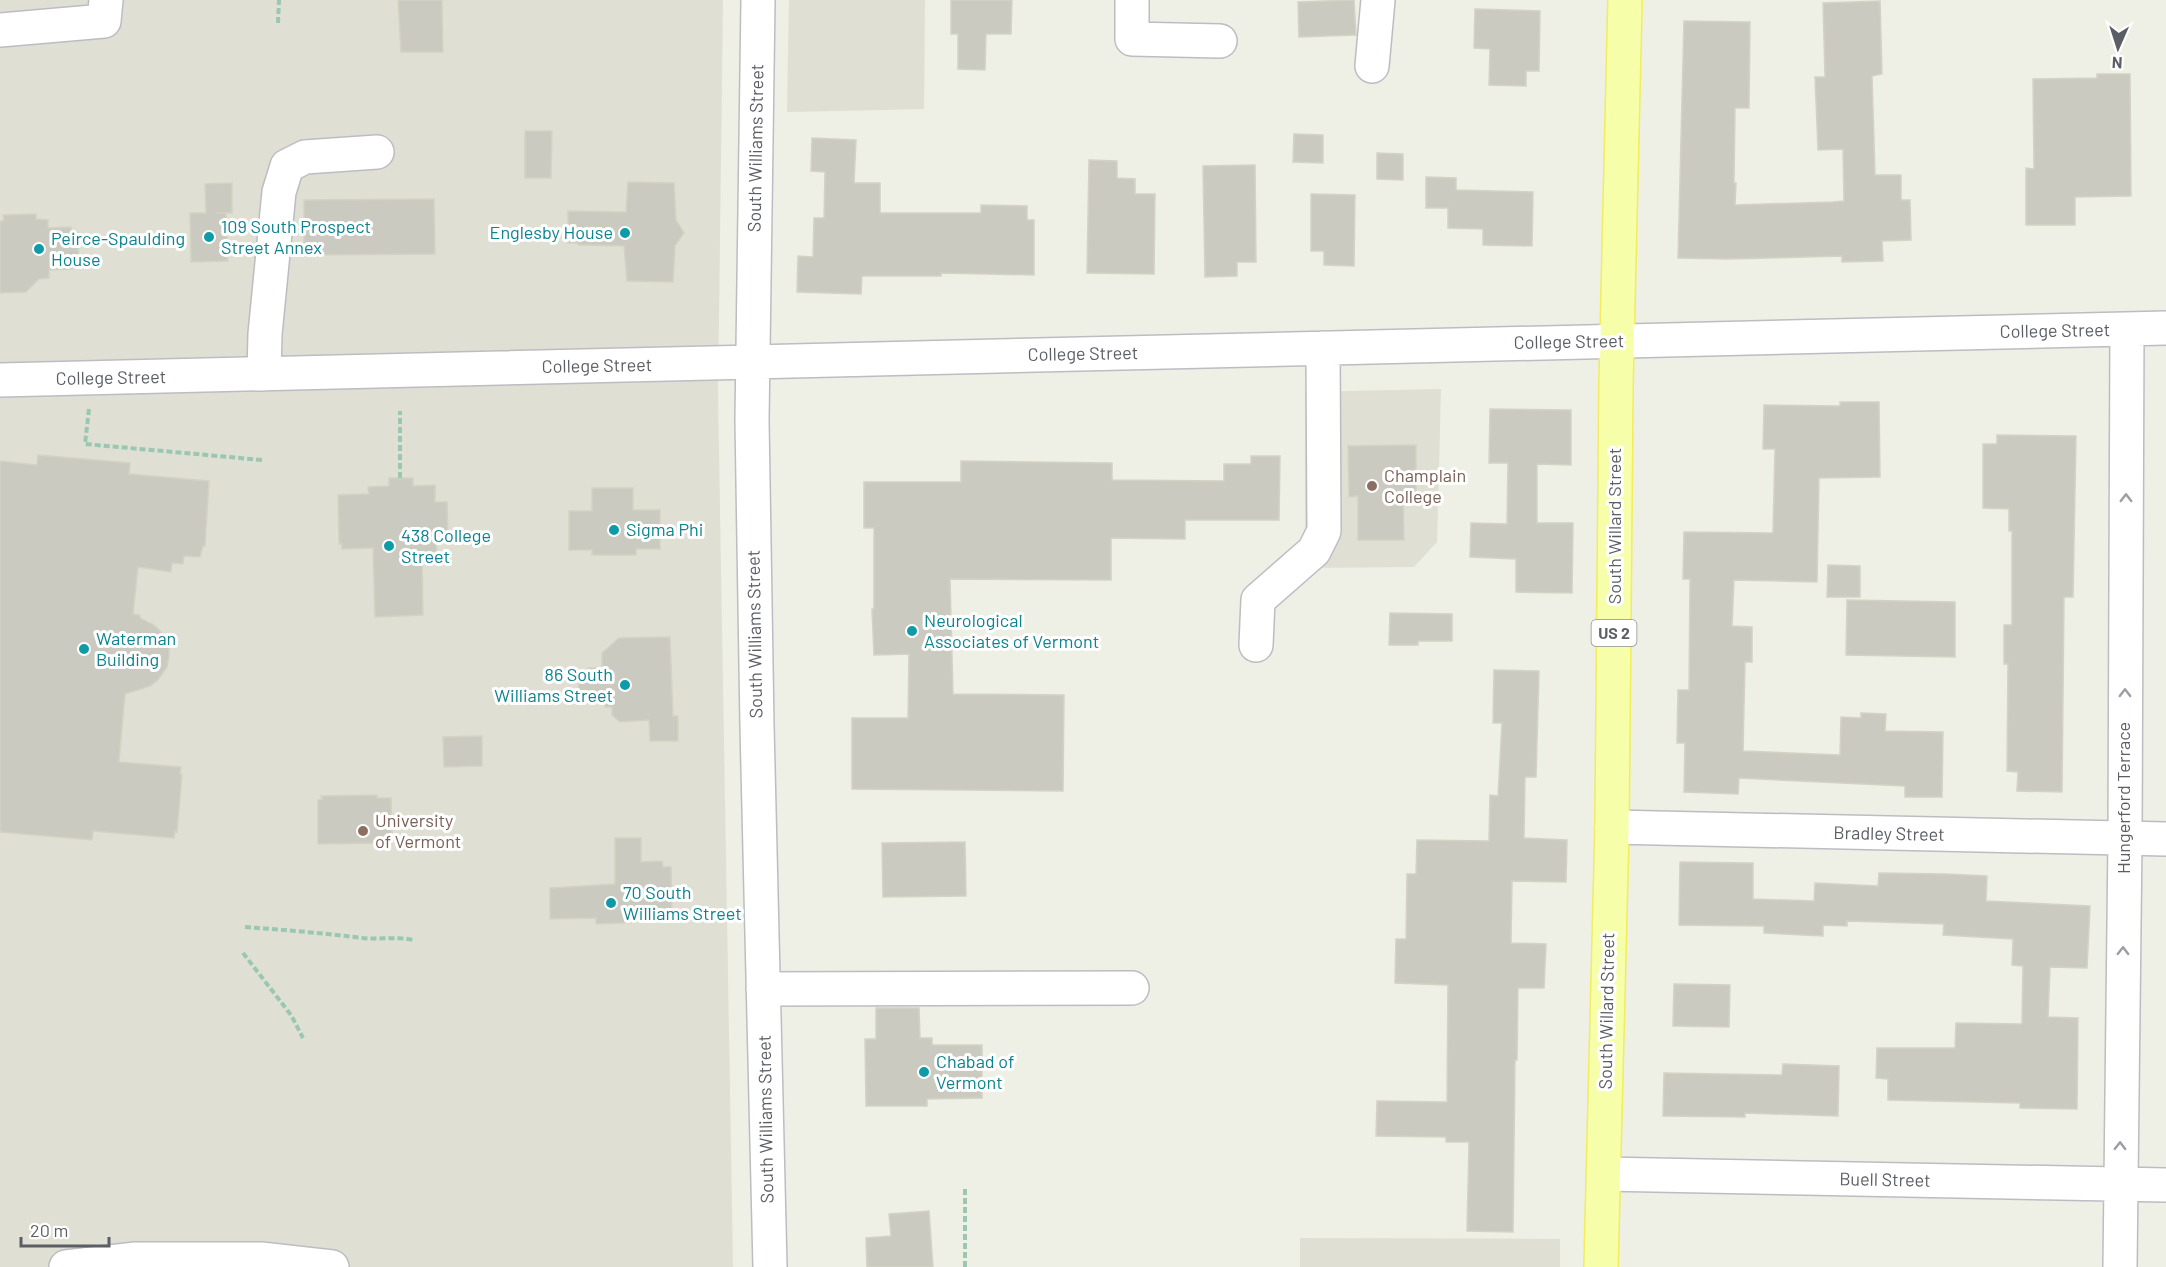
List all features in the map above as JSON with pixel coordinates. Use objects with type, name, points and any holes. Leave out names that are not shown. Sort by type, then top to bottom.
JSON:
[{"type":"main road","name":"South Willard Street","points":[[1601,1267],[1612,827],[1617,342],[1625,0]]},
{"type":"street","points":[[0,30],[104,21],[106,0]]},
{"type":"street","name":"South Williams Street","points":[[758,0],[753,362],[757,726],[770,1267]]},
{"type":"street","points":[[1132,0],[1132,39],[1220,41]]},
{"type":"street","points":[[1372,66],[1378,0]]},
{"type":"street","points":[[264,374],[265,334],[279,192],[287,166],[305,157],[376,152]]},
{"type":"street","name":"College Street","points":[[0,380],[2166,328]]},
{"type":"street","name":"Hungerford Terrace","points":[[2120,1267],[2125,839],[2127,329]]},
{"type":"street","points":[[1256,645],[1258,600],[1314,550],[1324,531],[1323,348]]},
{"type":"street","name":"Bradley Street","points":[[1612,827],[2166,839]]},
{"type":"street","points":[[763,989],[1132,988]]},
{"type":"street","name":"Buell Street","points":[[1604,1174],[2166,1185]]},
{"type":"street","points":[[66,1267],[261,1259],[332,1267]]},
{"type":"path","points":[[278,23],[279,0]]},
{"type":"path","points":[[90,402],[86,444],[262,460]]},
{"type":"path","points":[[400,411],[400,478]]},
{"type":"path","points":[[245,927],[413,940]]},
{"type":"path","points":[[243,953],[291,1015],[303,1038]]},
{"type":"path","points":[[965,1188],[965,1267]]},
{"type":"shaded area","name":"University of Vermont","points":[[0,0],[723,0],[718,394],[733,1267],[0,1267]]},
{"type":"shaded area","points":[[789,0],[925,0],[924,109],[787,112]]},
{"type":"shaded area","name":"Champlain College","points":[[1441,389],[1437,542],[1414,567],[1305,568],[1305,392]]},
{"type":"shaded area","points":[[1300,1238],[1560,1239],[1560,1267],[1300,1267]]},
{"type":"building","points":[[398,0],[442,0],[443,52],[401,52]]},
{"type":"building","points":[[951,0],[1012,0],[1011,34],[986,34],[985,70],[958,69],[958,34],[951,34]]},
{"type":"building","points":[[1354,0],[1356,35],[1299,37],[1298,2]]},
{"type":"building","points":[[1880,1],[1882,74],[1872,76],[1875,175],[1901,175],[1901,200],[1910,200],[1911,240],[1882,241],[1883,261],[1842,262],[1842,256],[1678,258],[1684,21],[1750,22],[1749,108],[1735,108],[1735,205],[1844,201],[1843,149],[1818,150],[1815,77],[1825,77],[1823,3]]},
{"type":"building","points":[[1475,9],[1540,11],[1539,71],[1526,71],[1526,86],[1489,85],[1490,49],[1474,48]]},
{"type":"building","points":[[2097,74],[2130,74],[2131,196],[2075,197],[2075,225],[2026,225],[2026,168],[2034,169],[2033,79],[2097,78]]},
{"type":"building","points":[[525,131],[552,131],[551,178],[525,178]]},
{"type":"building","points":[[1294,134],[1323,135],[1323,163],[1293,162]]},
{"type":"building","points":[[812,138],[856,140],[854,183],[880,183],[880,213],[981,213],[981,205],[1027,206],[1027,220],[1034,220],[1034,275],[941,273],[941,276],[862,276],[861,294],[797,292],[798,256],[813,257],[814,218],[824,218],[825,172],[811,171]]},
{"type":"building","points":[[1377,153],[1403,154],[1403,180],[1377,179]]},
{"type":"building","points":[[1089,160],[1117,161],[1117,178],[1135,179],[1135,194],[1155,194],[1154,274],[1087,273]]},
{"type":"building","points":[[1255,165],[1256,262],[1237,262],[1237,276],[1205,277],[1203,166]]},
{"type":"building","points":[[1426,177],[1456,178],[1456,190],[1533,192],[1532,246],[1483,245],[1483,229],[1448,228],[1448,208],[1426,208]]},
{"type":"building","name":"Englesby House","points":[[628,182],[674,183],[676,220],[684,233],[675,246],[673,282],[627,281],[624,246],[568,243],[568,211],[626,212]]},
{"type":"building","name":"109 South Prospect Street Annex","points":[[232,183],[232,213],[226,213],[228,261],[191,262],[190,213],[206,213],[205,184]]},
{"type":"building","points":[[1311,194],[1355,195],[1354,266],[1324,265],[1324,251],[1311,251]]},
{"type":"building","points":[[434,199],[435,254],[304,255],[304,200]]},
{"type":"building","name":"Peirce-Spaulding House","points":[[36,214],[36,219],[48,220],[48,228],[71,227],[71,233],[78,232],[79,265],[72,265],[72,269],[49,270],[49,278],[39,279],[26,292],[0,293],[0,221],[4,221],[3,215]]},
{"type":"building","points":[[1840,402],[1879,402],[1880,477],[1819,478],[1817,582],[1734,580],[1732,626],[1752,627],[1752,662],[1745,662],[1743,751],[1840,755],[1841,717],[1861,718],[1861,713],[1886,714],[1885,731],[1943,732],[1942,797],[1905,797],[1905,786],[1739,778],[1738,794],[1684,792],[1685,743],[1677,743],[1678,690],[1689,690],[1690,579],[1683,579],[1684,532],[1773,533],[1775,449],[1763,449],[1764,405],[1840,406]]},
{"type":"building","points":[[1490,409],[1571,410],[1571,465],[1537,464],[1537,523],[1573,523],[1572,593],[1516,592],[1516,559],[1470,557],[1471,523],[1507,524],[1508,463],[1489,463]]},
{"type":"building","points":[[1997,435],[2076,436],[2073,597],[2064,597],[2062,792],[2017,791],[2018,772],[2007,771],[2008,664],[2004,664],[2004,625],[2012,625],[2012,531],[2009,531],[2009,509],[1983,508],[1983,444],[1997,444]]},
{"type":"building","points":[[1416,445],[1416,496],[1403,496],[1404,540],[1358,540],[1358,496],[1349,497],[1348,446]]},
{"type":"building","name":"Waterman Building","points":[[38,455],[130,463],[129,474],[209,481],[205,546],[203,546],[200,557],[184,556],[183,564],[172,563],[171,572],[138,567],[133,614],[140,615],[140,618],[154,625],[161,632],[169,646],[169,657],[167,667],[158,680],[150,686],[125,694],[119,762],[181,767],[177,832],[175,831],[174,838],[93,831],[92,840],[0,832],[0,461],[37,465]]},
{"type":"building","points":[[1251,456],[1280,456],[1279,520],[1185,520],[1185,539],[1111,538],[1111,580],[950,579],[953,694],[1064,695],[1063,791],[852,789],[852,718],[908,718],[909,654],[874,655],[872,609],[874,609],[874,528],[864,528],[864,482],[961,482],[961,461],[1112,463],[1112,480],[1224,481],[1224,464],[1251,464]]},
{"type":"building","name":"438 College Street","points":[[389,478],[413,478],[413,486],[435,485],[435,502],[447,502],[448,540],[436,540],[437,558],[422,558],[423,615],[375,617],[373,548],[342,549],[342,544],[339,544],[338,495],[369,494],[368,487],[389,486]]},
{"type":"building","name":"Sigma Phi","points":[[592,488],[633,488],[633,510],[660,510],[660,549],[636,549],[636,555],[592,555],[592,550],[569,550],[569,511],[592,511]]},
{"type":"building","points":[[1828,565],[1860,566],[1860,597],[1827,597]]},
{"type":"building","points":[[1847,600],[1955,602],[1955,657],[1846,655]]},
{"type":"building","points":[[1390,613],[1452,614],[1452,641],[1418,641],[1418,645],[1389,645]]},
{"type":"building","name":"86 South Williams Street","points":[[670,637],[673,716],[678,716],[678,741],[650,741],[649,720],[620,722],[612,715],[612,707],[605,707],[605,702],[589,702],[589,699],[579,699],[578,671],[602,668],[602,653],[619,638]]},
{"type":"building","points":[[1494,670],[1539,671],[1536,777],[1525,777],[1524,838],[1567,840],[1566,882],[1512,881],[1511,943],[1546,944],[1544,988],[1518,988],[1513,1232],[1467,1231],[1469,1142],[1446,1142],[1446,1137],[1376,1136],[1377,1101],[1447,1102],[1448,985],[1395,983],[1396,939],[1406,939],[1407,874],[1416,874],[1417,840],[1489,841],[1490,795],[1498,796],[1502,723],[1493,723]]},
{"type":"building","points":[[482,736],[482,766],[444,767],[443,737]]},
{"type":"building","points":[[377,795],[377,798],[391,798],[392,843],[318,844],[318,800],[322,799],[321,796]]},
{"type":"building","name":"70 South Williams Street","points":[[615,838],[641,838],[641,862],[662,861],[663,867],[671,867],[672,921],[596,924],[596,918],[550,919],[550,888],[615,884]]},
{"type":"building","points":[[965,842],[966,896],[883,897],[882,843]]},
{"type":"building","points":[[1680,862],[1753,863],[1753,899],[1814,901],[1815,883],[1878,886],[1879,873],[1946,874],[1987,876],[1986,901],[2090,906],[2087,968],[2050,967],[2048,1017],[2078,1018],[2077,1109],[2020,1108],[2020,1103],[1888,1100],[1888,1079],[1876,1078],[1877,1048],[1955,1048],[1956,1023],[2022,1024],[2023,966],[2012,965],[2013,939],[1943,935],[1944,924],[1847,921],[1847,926],[1823,925],[1823,936],[1764,933],[1764,926],[1679,925]]},
{"type":"building","points":[[1674,984],[1730,985],[1729,1027],[1673,1026]]},
{"type":"building","name":"Chabad of Vermont","points":[[876,1008],[919,1008],[920,1038],[932,1038],[932,1045],[982,1045],[982,1098],[927,1099],[927,1106],[866,1106],[865,1039],[876,1039]]},
{"type":"building","points":[[1783,1064],[1839,1066],[1838,1116],[1745,1113],[1745,1117],[1663,1116],[1664,1073],[1782,1075]]},
{"type":"building","points":[[929,1211],[933,1267],[867,1267],[866,1238],[891,1236],[889,1214]]},
{"type":"place","name":"Englesby House","points":[[625,233]]},
{"type":"place","name":"109 South Prospect Street Annex","points":[[209,237]]},
{"type":"place","name":"Peirce-Spaulding House","points":[[39,249]]},
{"type":"place","name":"Champlain College","points":[[1372,486]]},
{"type":"place","name":"Sigma Phi","points":[[614,530]]},
{"type":"place","name":"438 College Street","points":[[389,546]]},
{"type":"place","name":"Neurological Associates of Vermont","points":[[912,631]]},
{"type":"place","name":"Waterman Building","points":[[84,649]]},
{"type":"place","name":"86 South Williams Street","points":[[625,685]]},
{"type":"place","name":"University of Vermont","points":[[363,831]]},
{"type":"place","name":"70 South Williams Street","points":[[611,903]]},
{"type":"place","name":"Chabad of Vermont","points":[[924,1072]]}]
